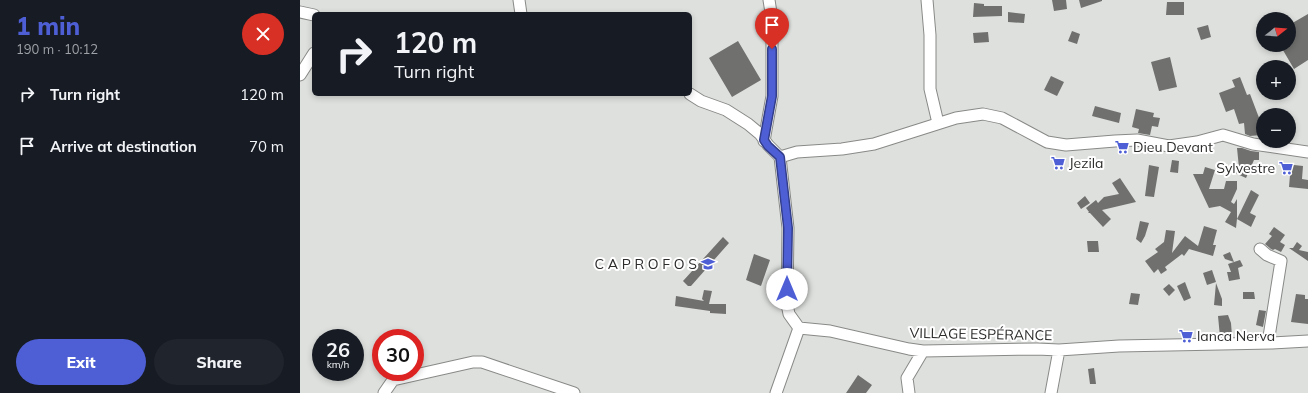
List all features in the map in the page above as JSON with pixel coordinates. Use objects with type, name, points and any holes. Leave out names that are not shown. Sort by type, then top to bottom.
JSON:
[{"type":"street","points":[[519,0],[521,12]]},
{"type":"street","points":[[764,140],[772,96],[772,19],[769,0]]},
{"type":"street","points":[[928,0],[930,35],[930,89],[938,123]]},
{"type":"street","points":[[300,12],[312,15]]},
{"type":"street","points":[[300,74],[312,56]]},
{"type":"street","points":[[692,95],[702,101],[726,110],[748,124],[760,134],[768,146],[780,157],[788,228],[787,304],[790,314],[799,328],[776,393]]},
{"type":"street","points":[[780,157],[797,152],[842,149],[874,144],[956,118],[983,114],[1002,118],[1047,142],[1066,145],[1137,140],[1169,146],[1197,142],[1223,135],[1253,144],[1308,152]]},
{"type":"street","points":[[1260,248],[1267,255],[1281,261],[1268,343]]},
{"type":"street","name":"VILLAGE ESPÉRANCE","points":[[799,328],[830,331],[923,351],[1059,350],[1119,346],[1308,341]]},
{"type":"street","points":[[1051,393],[1059,350]]},
{"type":"street","points":[[909,393],[907,378],[923,351]]},
{"type":"street","points":[[384,393],[393,380],[473,362],[482,362],[574,393]]},
{"type":"building","points":[[1052,0],[1066,0],[1067,9],[1054,11]]},
{"type":"building","points":[[1079,0],[1102,0],[1102,1],[1081,8]]},
{"type":"building","points":[[1167,2],[1184,2],[1184,15],[1166,15]]},
{"type":"building","points":[[974,3],[984,4],[984,6],[1002,6],[1002,16],[973,17]]},
{"type":"building","points":[[1008,12],[1025,14],[1024,23],[1008,22]]},
{"type":"building","points":[[1308,14],[1308,60],[1296,68],[1296,60],[1289,60],[1284,52],[1296,52],[1296,21]]},
{"type":"building","points":[[1208,25],[1211,37],[1201,40],[1197,28]]},
{"type":"building","points":[[1072,31],[1080,34],[1077,44],[1068,41]]},
{"type":"building","points":[[988,32],[989,42],[974,43],[973,33]]},
{"type":"building","points":[[738,41],[761,80],[732,97],[709,58]]},
{"type":"building","points":[[1170,57],[1177,87],[1159,91],[1151,62]]},
{"type":"building","points":[[1051,76],[1064,82],[1057,96],[1044,90]]},
{"type":"building","points":[[1240,77],[1247,95],[1250,94],[1256,110],[1256,135],[1250,136],[1245,134],[1244,123],[1239,124],[1234,109],[1226,112],[1219,93],[1235,87],[1232,80]]},
{"type":"building","points":[[1095,106],[1121,113],[1119,123],[1092,116]]},
{"type":"building","points":[[1136,109],[1154,113],[1153,117],[1160,118],[1158,127],[1152,126],[1150,135],[1138,133],[1139,129],[1132,127]]},
{"type":"building","points":[[1237,148],[1259,152],[1259,160],[1254,160],[1246,178],[1224,168],[1239,168]]},
{"type":"building","points":[[1172,160],[1179,161],[1178,173],[1170,172]]},
{"type":"building","points":[[1285,164],[1303,166],[1302,179],[1308,180],[1308,189],[1289,187],[1290,175],[1282,172]]},
{"type":"building","points":[[1149,165],[1159,167],[1154,197],[1145,196]]},
{"type":"building","points":[[1205,167],[1215,170],[1209,189],[1224,189],[1226,181],[1237,181],[1237,189],[1231,202],[1234,204],[1237,199],[1236,228],[1225,222],[1231,212],[1220,206],[1209,208],[1193,174],[1203,174]]},
{"type":"building","points":[[1120,178],[1136,202],[1102,210],[1111,219],[1103,227],[1090,213],[1088,213],[1089,212],[1086,208],[1096,200],[1098,203],[1104,197],[1119,194],[1112,183]]},
{"type":"building","points":[[1251,190],[1259,195],[1250,213],[1256,216],[1251,227],[1237,219]]},
{"type":"building","points":[[1085,196],[1090,203],[1081,209],[1077,203]]},
{"type":"building","points":[[1140,221],[1149,223],[1141,243],[1136,239]]},
{"type":"building","points":[[1204,226],[1217,230],[1213,245],[1216,245],[1213,256],[1189,249],[1184,256],[1182,254],[1165,267],[1167,270],[1161,274],[1158,269],[1154,273],[1145,261],[1158,252],[1155,249],[1164,242],[1166,230],[1175,231],[1172,253],[1185,236],[1198,246]]},
{"type":"building","points":[[1274,227],[1285,235],[1280,242],[1285,245],[1281,252],[1271,249],[1265,244],[1272,236],[1269,234]]},
{"type":"building","points":[[723,237],[729,243],[691,286],[688,286],[683,281]]},
{"type":"building","points":[[1087,241],[1098,241],[1099,252],[1088,252]]},
{"type":"building","points":[[1297,242],[1302,246],[1299,250],[1308,252],[1308,261],[1289,248],[1293,248]]},
{"type":"building","points":[[1230,252],[1234,262],[1225,259],[1223,255]]},
{"type":"building","points":[[754,254],[770,260],[761,286],[746,280]]},
{"type":"building","points":[[1240,260],[1243,266],[1238,268],[1240,279],[1229,281],[1227,272],[1231,272],[1228,264]]},
{"type":"building","points":[[1212,270],[1216,282],[1207,285],[1203,273]]},
{"type":"building","points":[[1185,282],[1191,298],[1184,301],[1177,286]]},
{"type":"building","points":[[1216,283],[1222,299],[1222,306],[1214,305]]},
{"type":"building","points":[[1169,284],[1175,290],[1169,296],[1163,289]]},
{"type":"building","points":[[704,290],[712,291],[709,304],[726,304],[726,314],[710,313],[710,311],[675,306],[676,296],[704,301],[702,299]]},
{"type":"building","points":[[1243,292],[1254,292],[1255,299],[1243,299]]},
{"type":"building","points":[[1131,293],[1140,294],[1138,305],[1129,304]]},
{"type":"building","points":[[1296,294],[1305,295],[1305,299],[1308,299],[1308,324],[1291,322]]},
{"type":"building","points":[[1259,310],[1266,311],[1263,327],[1256,325]]},
{"type":"building","points":[[1228,315],[1231,323],[1232,336],[1220,337],[1218,316]]},
{"type":"building","points":[[1094,368],[1096,384],[1090,384],[1088,369]]},
{"type":"building","points":[[858,375],[872,385],[866,393],[846,393]]},
{"type":"place","name":"Dieu Devant","points":[[1122,147]]},
{"type":"place","name":"Jezila","points":[[1058,163]]},
{"type":"place","name":"Sylvestre","points":[[1286,168]]},
{"type":"place","name":"C A P R O F O S","points":[[708,264]]},
{"type":"place","name":"lanca Nerva","points":[[1186,336]]},
{"type":"route","points":[[772,49],[772,96],[764,140],[780,157],[788,228],[787,289]]}]
